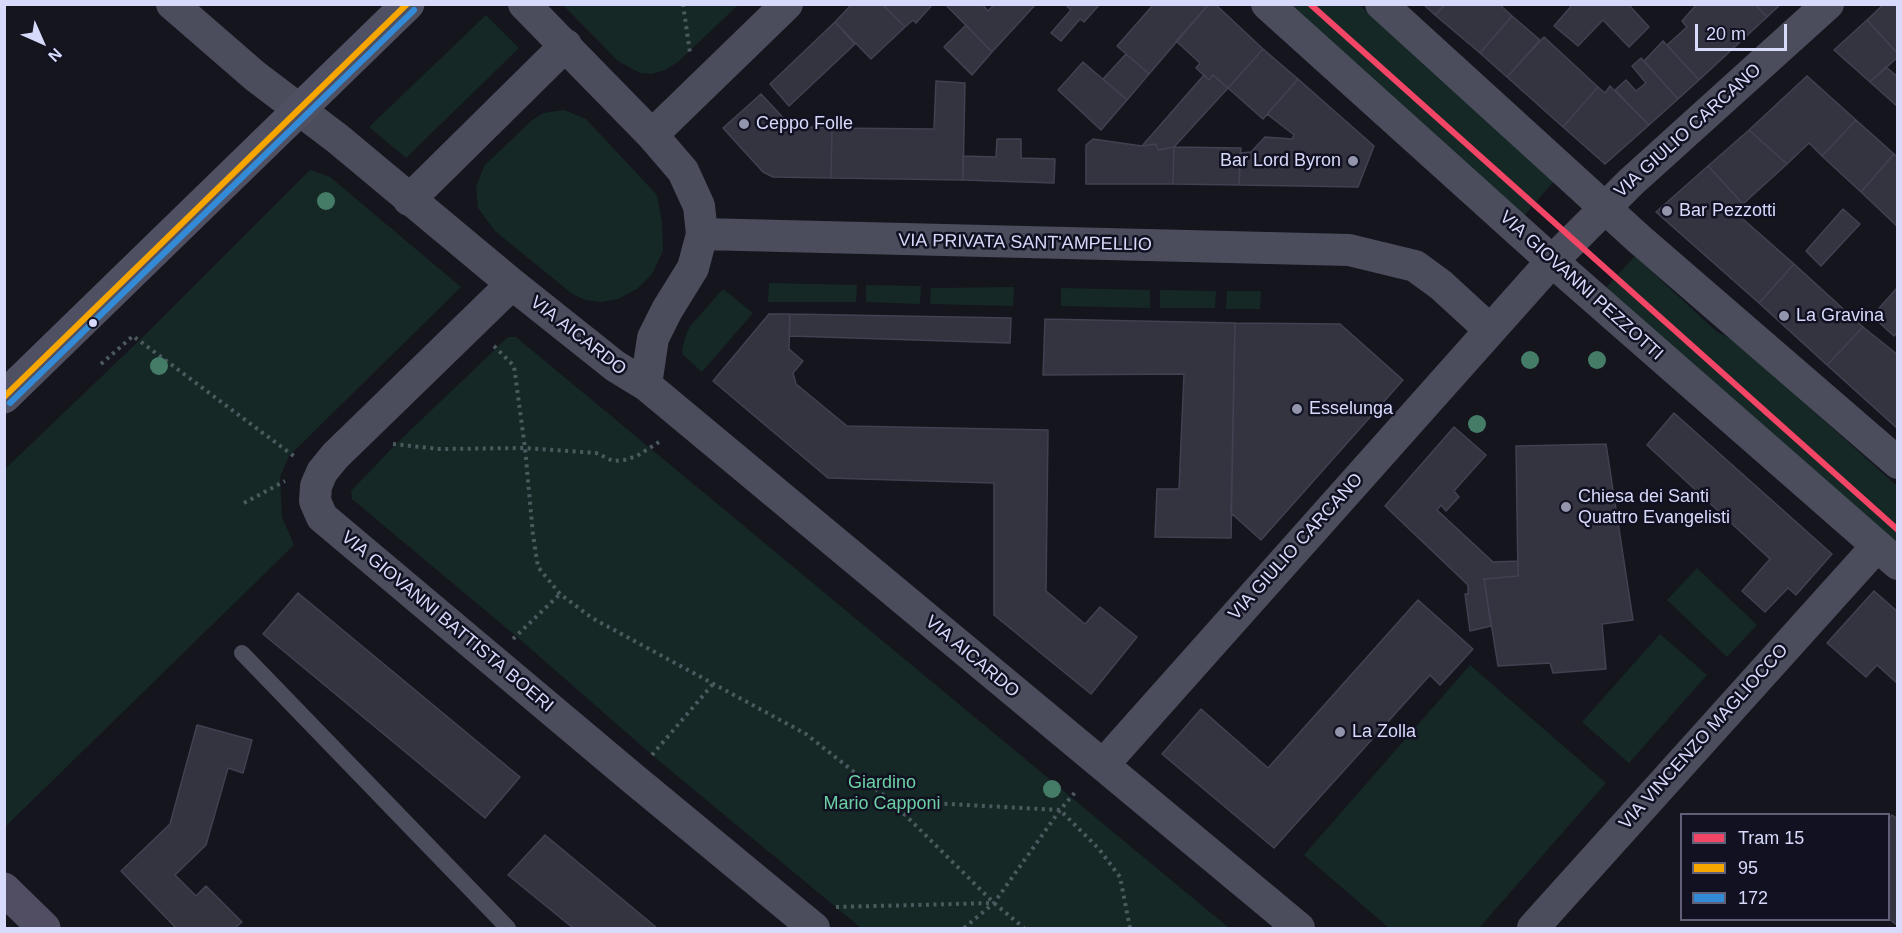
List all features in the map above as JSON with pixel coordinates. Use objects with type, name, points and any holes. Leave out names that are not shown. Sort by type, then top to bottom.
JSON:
[{"type":"main road","points":[[4,397],[408,4]]},
{"type":"main road","points":[[4,889],[44,928]]},
{"type":"street","name":"VIA AICARDO","points":[[172,4],[255,76],[338,139],[512,284],[615,366],[646,385],[1299,928]]},
{"type":"street","points":[[524,4],[652,135],[683,171],[699,206],[702,234]]},
{"type":"street","points":[[652,135],[787,4]]},
{"type":"street","name":"VIA GIOVANNI PEZZOTTI","points":[[1267,4],[1552,261],[1887,555]]},
{"type":"street","points":[[1381,4],[1639,239],[1898,463]]},
{"type":"street","name":"VIA GIULIO CARCANO","points":[[1103,765],[1552,261],[1604,207],[1828,4]]},
{"type":"street","points":[[409,200],[566,45]]},
{"type":"street","name":"VIA AICARDO","points":[[646,385],[652,338],[693,268],[702,234]]},
{"type":"street","name":"VIA PRIVATA SANT'AMPELLIO","points":[[702,234],[1349,250],[1415,266],[1441,285],[1490,330]]},
{"type":"street","name":"VIA GIOVANNI BATTISTA BOERI","points":[[512,284],[322,472],[316,486],[315,501],[322,517],[630,776],[812,921]]},
{"type":"street","name":"VIA VINCENZO MAGLIOCCO","points":[[1533,928],[1887,555]]},
{"type":"lane","points":[[242,653],[508,928]]},
{"type":"path","points":[[683,4],[691,57]]},
{"type":"path","points":[[102,364],[133,336],[295,457]]},
{"type":"path","points":[[493,346],[514,366],[538,567],[560,594],[592,618],[806,734],[891,801],[994,903],[1024,928]]},
{"type":"path","points":[[392,443],[439,449],[525,448],[596,453],[613,461],[638,456],[659,442]]},
{"type":"path","points":[[244,503],[285,481]]},
{"type":"path","points":[[513,640],[560,594]]},
{"type":"path","points":[[652,755],[713,684]]},
{"type":"path","points":[[964,928],[994,903],[1060,810],[1077,790]]},
{"type":"path","points":[[891,801],[1060,810],[1099,849],[1120,877],[1130,928]]},
{"type":"path","points":[[812,921],[994,903]]},
{"type":"green space","points":[[563,5],[738,5],[678,62],[665,70],[652,74],[640,73],[618,61]]},
{"type":"green space","points":[[1282,5],[1359,5],[1555,180],[1522,218]]},
{"type":"green space","points":[[486,15],[519,48],[406,158],[369,127]]},
{"type":"green space","points":[[564,110],[586,119],[657,195],[662,222],[663,251],[652,274],[637,289],[618,299],[601,302],[585,300],[571,293],[495,231],[478,208],[476,187],[484,166],[531,121],[543,113]]},
{"type":"green space","points":[[310,170],[330,177],[461,287],[289,456],[280,477],[282,517],[294,545],[5,827],[5,469],[144,336]]},
{"type":"green space","points":[[1635,256],[1717,332],[1734,340],[1897,486],[1897,557],[1601,293]]},
{"type":"green space","points":[[769,283],[857,285],[856,302],[768,302]]},
{"type":"green space","points":[[866,285],[921,286],[920,304],[866,302]]},
{"type":"green space","points":[[1014,287],[1013,306],[930,304],[931,288]]},
{"type":"green space","points":[[1061,288],[1150,290],[1150,308],[1061,306]]},
{"type":"green space","points":[[723,289],[753,313],[702,372],[683,355],[682,349],[691,325]]},
{"type":"green space","points":[[1160,290],[1216,291],[1215,308],[1160,308]]},
{"type":"green space","points":[[1227,291],[1261,291],[1260,309],[1226,309]]},
{"type":"green space","name":"Giardino Mario Capponi","points":[[508,337],[516,337],[1229,928],[861,928],[652,755],[516,636],[352,499],[351,491],[398,442]]},
{"type":"green space","points":[[1697,568],[1757,625],[1727,657],[1667,600]]},
{"type":"green space","points":[[1660,634],[1707,675],[1629,763],[1582,722]]},
{"type":"green space","points":[[1470,665],[1606,783],[1479,928],[1389,928],[1304,855]]},
{"type":"building","points":[[852,4],[882,4],[905,27],[871,59],[835,22]]},
{"type":"building","points":[[882,4],[933,4],[916,23],[913,20],[905,27]]},
{"type":"building","points":[[945,4],[982,4],[988,11],[995,4],[1036,4],[992,52]]},
{"type":"building","points":[[1068,4],[1100,4],[1084,22],[1080,19],[1061,41],[1051,33],[1071,10]]},
{"type":"building","points":[[1154,4],[1209,4],[1149,74],[1117,46]]},
{"type":"building","points":[[1209,4],[1215,4],[1263,49],[1228,88],[1213,75],[1209,80],[1196,68],[1200,63],[1176,41]]},
{"type":"building","points":[[1423,4],[1446,4],[1435,15]]},
{"type":"building","points":[[1446,4],[1499,4],[1512,16],[1480,53],[1435,15]]},
{"type":"building","points":[[1573,4],[1628,4],[1649,27],[1629,47],[1603,20],[1578,46],[1554,26]]},
{"type":"building","points":[[1697,4],[1755,4],[1767,17],[1699,80],[1667,45],[1687,27],[1682,21]]},
{"type":"building","points":[[1755,4],[1781,4],[1767,17]]},
{"type":"building","points":[[1884,4],[1898,4],[1898,54],[1867,20]]},
{"type":"building","points":[[1512,16],[1540,40],[1507,77],[1480,53]]},
{"type":"building","points":[[1867,20],[1898,54],[1898,57],[1870,82],[1834,50]]},
{"type":"building","points":[[835,22],[855,44],[789,106],[770,84]]},
{"type":"building","points":[[966,25],[992,52],[972,75],[944,47]]},
{"type":"building","points":[[1544,37],[1598,87],[1563,127],[1507,77]]},
{"type":"building","points":[[1663,41],[1699,80],[1678,99],[1644,61]]},
{"type":"building","points":[[1263,49],[1298,79],[1263,119],[1228,88]]},
{"type":"building","points":[[1126,54],[1149,74],[1127,100],[1103,79]]},
{"type":"building","points":[[1641,58],[1678,99],[1649,125],[1615,90],[1626,80],[1636,91],[1646,83],[1632,66]]},
{"type":"building","points":[[1083,62],[1127,100],[1101,130],[1058,90]]},
{"type":"building","points":[[1886,67],[1898,77],[1898,107],[1870,82]]},
{"type":"building","points":[[1204,75],[1209,80],[1213,75],[1228,88],[1174,147],[1158,150],[1156,144],[1142,146]]},
{"type":"building","points":[[1807,76],[1856,120],[1822,156],[1809,143],[1787,164],[1749,130]]},
{"type":"building","points":[[1298,79],[1374,146],[1358,187],[1239,185],[1240,153],[1251,152],[1265,137],[1292,139],[1294,135],[1267,114]]},
{"type":"building","points":[[936,81],[965,83],[963,180],[831,178],[832,128],[934,129]]},
{"type":"building","points":[[1610,86],[1649,125],[1605,164],[1563,127],[1598,87],[1605,93]]},
{"type":"building","points":[[761,94],[791,126],[832,128],[831,178],[773,177],[763,172],[723,128]]},
{"type":"building","points":[[1856,120],[1894,154],[1861,192],[1822,156]]},
{"type":"building","points":[[1749,130],[1787,164],[1743,204],[1708,166]]},
{"type":"building","points":[[997,139],[1021,139],[1021,158],[1055,159],[1054,183],[963,180],[963,156],[996,157]]},
{"type":"building","points":[[1093,139],[1142,146],[1156,144],[1158,150],[1174,147],[1173,184],[1086,184],[1086,145]]},
{"type":"building","points":[[1174,147],[1241,148],[1239,185],[1173,184]]},
{"type":"building","points":[[1894,154],[1898,157],[1898,227],[1861,192]]},
{"type":"building","points":[[1708,166],[1743,204],[1735,212],[1794,264],[1759,303],[1656,212]]},
{"type":"building","points":[[1843,209],[1860,224],[1821,266],[1806,251]]},
{"type":"building","points":[[1794,264],[1863,327],[1827,365],[1759,303]]},
{"type":"building","points":[[1898,287],[1898,332],[1894,336],[1872,316]]},
{"type":"building","points":[[769,314],[790,314],[789,349],[803,361],[793,373],[796,384],[847,426],[1048,430],[1046,591],[1085,624],[1100,607],[1137,637],[1091,694],[994,615],[994,483],[828,478],[713,381]]},
{"type":"building","points":[[790,314],[1011,318],[1010,343],[789,336]]},
{"type":"building","points":[[1045,319],[1235,323],[1231,538],[1155,537],[1157,489],[1179,489],[1184,374],[1043,375]]},
{"type":"building","points":[[1235,323],[1340,324],[1403,380],[1261,540],[1231,513]]},
{"type":"building","points":[[1863,327],[1898,355],[1898,429],[1827,365]]},
{"type":"building","points":[[1674,413],[1832,554],[1796,595],[1788,588],[1765,612],[1742,591],[1770,559],[1647,445]]},
{"type":"building","points":[[1454,427],[1486,455],[1454,491],[1459,497],[1446,511],[1441,505],[1437,510],[1493,562],[1518,561],[1518,576],[1484,579],[1491,626],[1470,631],[1465,594],[1468,594],[1468,585],[1385,506]]},
{"type":"building","name":"Chiesa dei Santi Quattro Evangelisti","points":[[1606,444],[1633,620],[1602,624],[1606,669],[1553,673],[1550,663],[1498,666],[1484,579],[1518,576],[1516,446]]},
{"type":"building","points":[[1874,591],[1898,612],[1898,684],[1877,665],[1866,677],[1827,643]]},
{"type":"building","points":[[298,593],[520,777],[485,818],[263,634]]},
{"type":"building","name":"La Zolla","points":[[1418,600],[1473,649],[1440,685],[1430,675],[1274,848],[1162,754],[1201,709],[1268,768]]},
{"type":"building","points":[[197,725],[252,740],[243,773],[228,768],[206,845],[175,875],[196,896],[206,886],[242,922],[235,928],[176,928],[121,871],[170,824]]},
{"type":"building","points":[[1892,815],[1898,819],[1898,926],[1890,920],[1890,817]]},
{"type":"building","points":[[545,835],[657,928],[573,928],[508,875]]},
{"type":"tram line","name":"15","points":[[1310,4],[1898,530]]},
{"type":"transit line","name":"95","points":[[4,397],[407,4]]},
{"type":"transit line","name":"172","points":[[10,403],[414,10]]},
{"type":"place","name":"Ceppo Folle","points":[[744,124]]},
{"type":"place","name":"Bar Lord Byron","points":[[1353,161]]},
{"type":"place","name":"Bar Pezzotti","points":[[1667,211]]},
{"type":"place","name":"La Gravina","points":[[1784,316]]},
{"type":"place","name":"Esselunga","points":[[1297,409]]},
{"type":"place","name":"Chiesa dei Santi Quattro Evangelisti","points":[[1566,507]]},
{"type":"place","name":"La Zolla","points":[[1340,732]]}]
